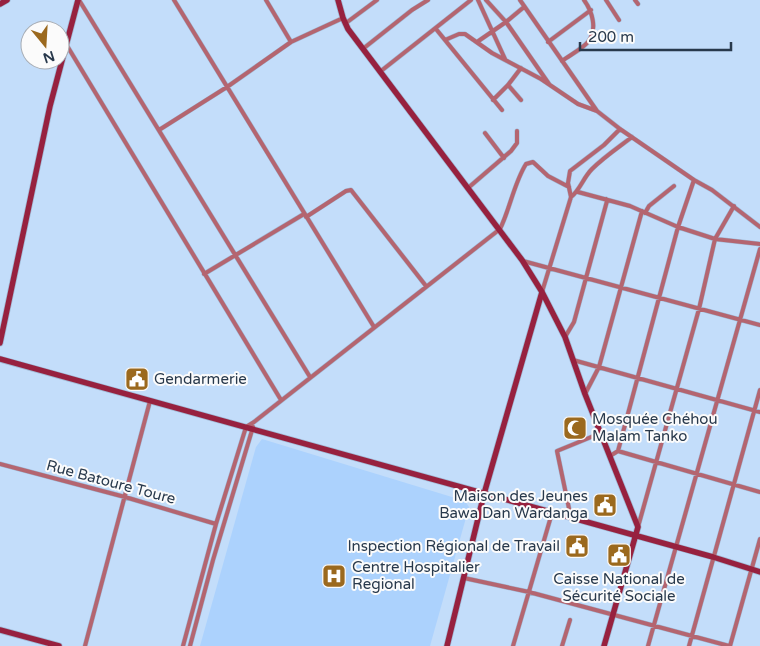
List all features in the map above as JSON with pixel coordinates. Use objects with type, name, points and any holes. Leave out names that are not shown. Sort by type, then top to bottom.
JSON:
[{"type":"street","points":[[0,4],[7,0]]},
{"type":"street","points":[[70,30],[79,0]]},
{"type":"street","points":[[79,0],[310,377]]},
{"type":"street","points":[[174,0],[374,328]]},
{"type":"street","points":[[266,0],[291,42]]},
{"type":"street","points":[[338,0],[344,21],[500,229],[542,292],[565,337],[585,394],[638,527]]},
{"type":"street","points":[[159,130],[227,87],[291,42],[344,21],[377,0]]},
{"type":"street","points":[[364,48],[412,10],[428,0]]},
{"type":"street","points":[[381,71],[472,0]]},
{"type":"street","points":[[478,0],[504,59]]},
{"type":"street","points":[[486,0],[506,22],[550,85]]},
{"type":"street","points":[[520,0],[597,110],[632,137],[694,180],[712,190],[760,227]]},
{"type":"street","points":[[562,61],[588,42],[592,36],[593,18],[584,0]]},
{"type":"street","points":[[606,0],[619,20]]},
{"type":"street","points":[[477,42],[524,7]]},
{"type":"street","points":[[548,42],[590,10]]},
{"type":"street","points":[[436,29],[502,110]]},
{"type":"street","points":[[445,40],[463,34],[492,53],[550,85],[578,104],[597,110]]},
{"type":"street","points":[[70,51],[281,400]]},
{"type":"street","points":[[492,100],[508,85],[521,68]]},
{"type":"street","points":[[0,343],[59,70]]},
{"type":"street","points":[[508,85],[521,100]]},
{"type":"street","points":[[447,646],[484,494],[571,197],[569,187],[570,171],[604,145],[620,128]]},
{"type":"street","points":[[468,188],[504,158],[517,143],[517,132]]},
{"type":"street","points":[[485,133],[504,158]]},
{"type":"street","points":[[571,197],[578,192],[583,180],[592,169],[632,137]]},
{"type":"street","points":[[0,359],[246,427],[253,425],[281,400],[500,229],[526,164],[533,162],[548,176],[569,187]]},
{"type":"street","points":[[610,456],[618,451],[678,227],[694,180]]},
{"type":"street","points":[[585,394],[599,367],[643,212],[674,186]]},
{"type":"street","points":[[204,274],[346,191],[351,190],[426,286]]},
{"type":"street","points":[[578,192],[630,206],[678,227],[715,239],[760,244]]},
{"type":"street","points":[[565,337],[574,322],[606,200]]},
{"type":"street","points":[[604,646],[699,309],[715,239],[734,206]]},
{"type":"street","points":[[648,646],[760,249]]},
{"type":"street","points":[[522,260],[760,325]]},
{"type":"street","points":[[573,360],[760,412]]},
{"type":"street","points":[[689,646],[760,390]]},
{"type":"street","points":[[85,646],[150,400]]},
{"type":"street","points":[[253,425],[484,494],[713,557],[760,572]]},
{"type":"street","points":[[190,646],[232,493],[253,425]]},
{"type":"street","points":[[183,646],[216,524],[246,427]]},
{"type":"street","points":[[571,518],[557,451],[601,433]]},
{"type":"street","points":[[618,451],[760,492]]},
{"type":"street","name":"Rue Batoure Toure","points":[[0,464],[125,496],[216,524]]},
{"type":"street","points":[[514,646],[552,513]]},
{"type":"street","points":[[464,578],[529,592],[730,646],[760,538]]},
{"type":"street","points":[[562,646],[570,620]]},
{"type":"street","points":[[188,628],[194,630]]},
{"type":"street","points":[[0,630],[59,646]]},
{"type":"shaded area","name":"Centre Hospitalier Regional","points":[[262,439],[465,501],[469,507],[430,646],[200,646],[256,447]]},
{"type":"place","name":"Gendarmerie","points":[[137,379]]},
{"type":"place","name":"Mosquée Chéhou Malam Tanko","points":[[575,428]]},
{"type":"place","name":"Maison des Jeunes Bawa Dan Wardanga","points":[[605,505]]},
{"type":"place","name":"Inspection Régional de Travail","points":[[577,546]]},
{"type":"place","name":"Caisse National de Sécurité Sociale","points":[[619,555]]},
{"type":"place","name":"Centre Hospitalier Regional","points":[[334,576]]}]
